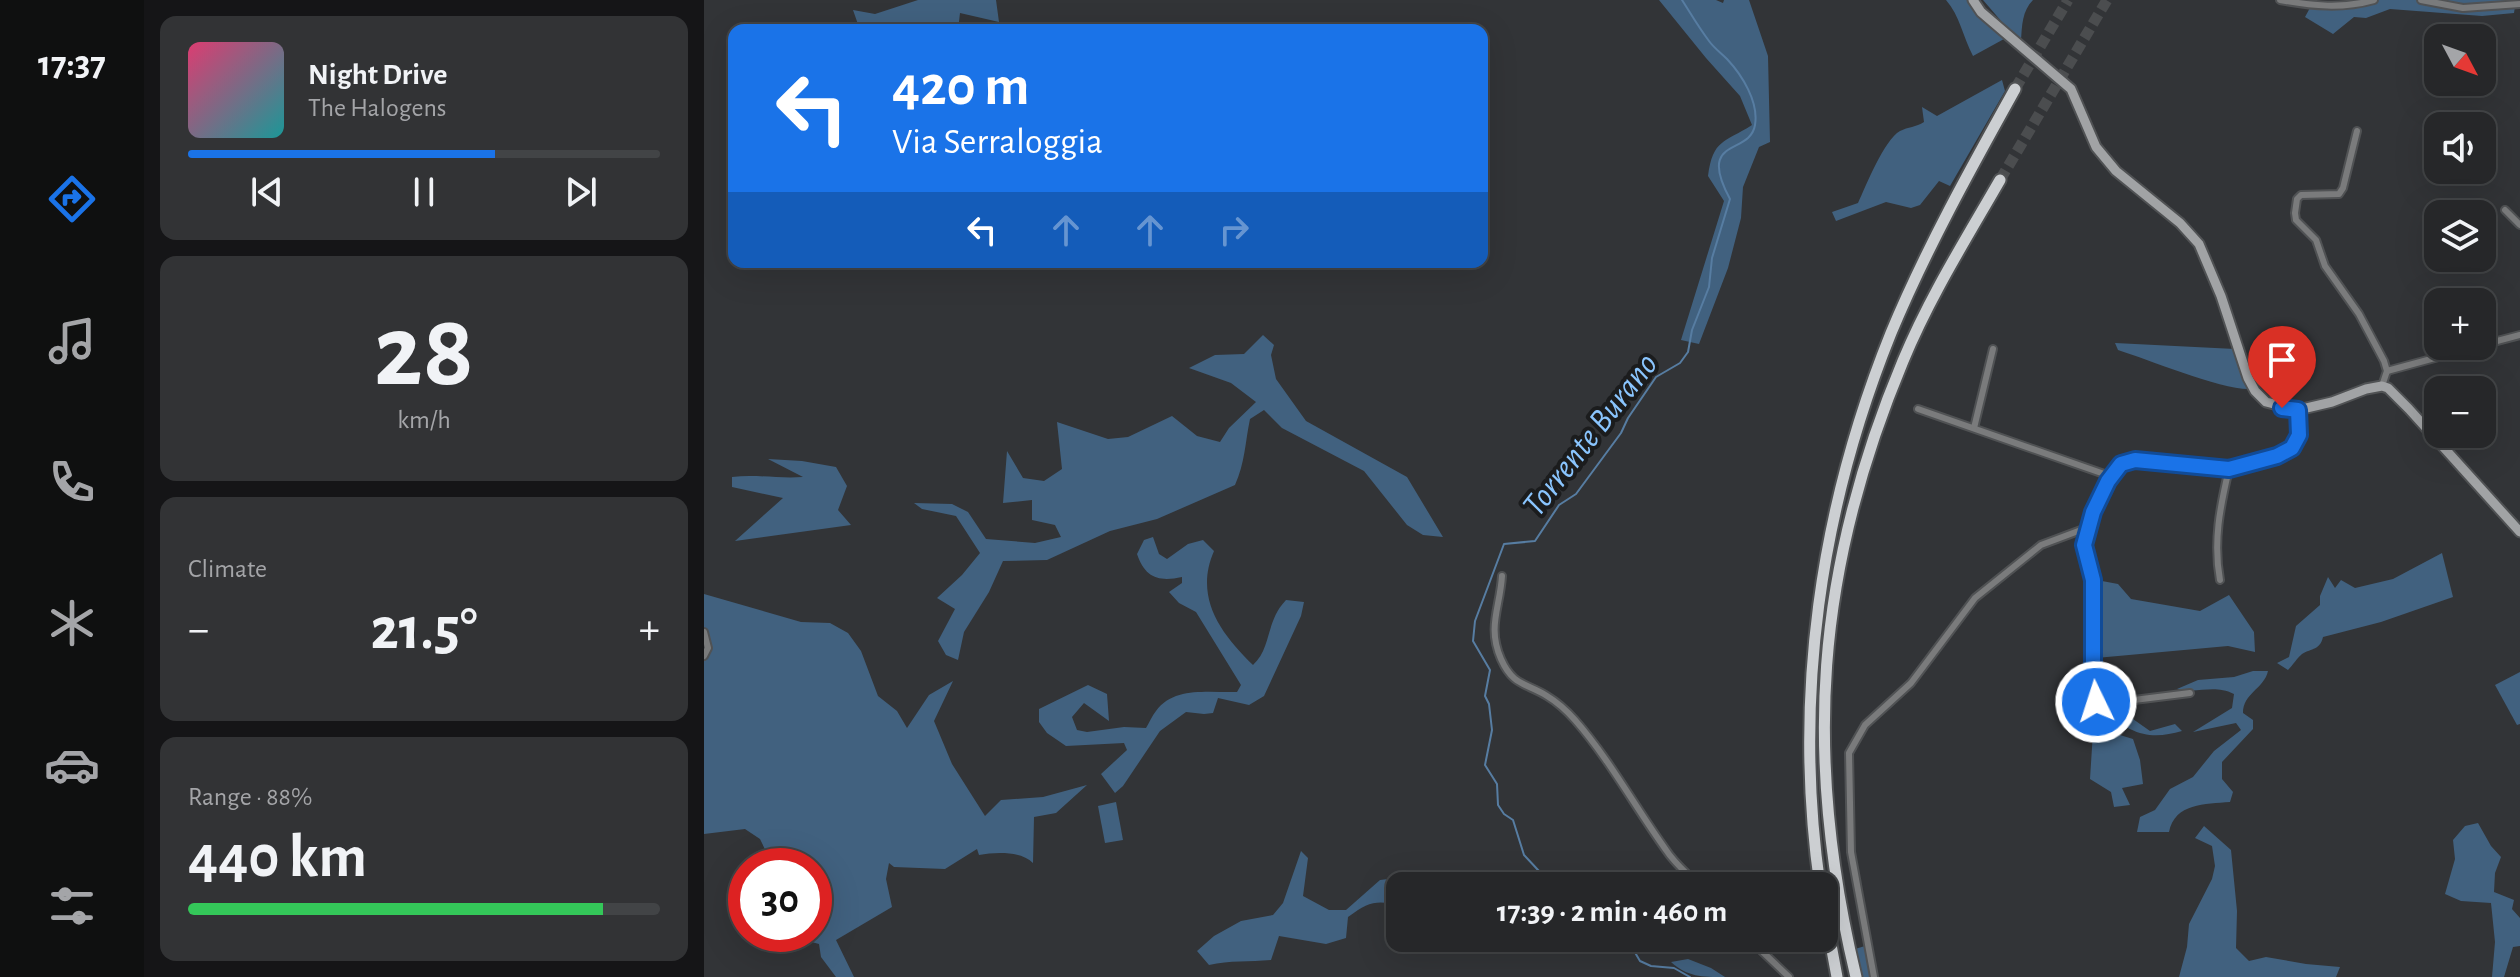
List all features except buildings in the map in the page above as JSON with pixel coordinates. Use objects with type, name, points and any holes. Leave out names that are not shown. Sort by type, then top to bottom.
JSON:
[{"type":"highway","points":[[1818,872],[1810,796],[1810,681],[1828,543],[1847,462],[1892,330],[1976,158],[2015,89]]},
{"type":"highway","points":[[1856,977],[1837,886],[1825,795],[1824,713],[1831,612],[1844,542],[1877,426],[1924,317],[2000,180]]},
{"type":"highway","points":[[1832,952],[1837,977]]},
{"type":"main road","points":[[1973,0],[1981,12],[2071,89],[2096,147],[2116,171],[2180,223],[2199,244],[2221,296],[2248,378],[2266,402],[2298,410],[2382,386],[2388,388],[2520,532]]},
{"type":"street","points":[[2280,0],[2350,7],[2374,0]]},
{"type":"street","points":[[2421,0],[2463,8],[2520,4]]},
{"type":"street","points":[[2357,131],[2339,194],[2301,195],[2297,199],[2295,213],[2300,226],[2316,240],[2325,266],[2359,314],[2387,371],[2382,386]]},
{"type":"street","points":[[2505,210],[2520,225]]},
{"type":"street","points":[[2496,342],[2520,335]]},
{"type":"street","points":[[1974,428],[1993,349]]},
{"type":"street","points":[[2387,371],[2428,360]]},
{"type":"street","points":[[1918,409],[2110,476]]},
{"type":"street","points":[[2190,693],[2102,704],[2096,702],[2093,696],[2093,580],[2084,545],[2093,512],[2110,476],[2121,464],[2135,460],[2229,469],[2277,456],[2292,448],[2299,435],[2298,410]]},
{"type":"street","points":[[2220,580],[2216,544],[2218,516],[2229,469]]},
{"type":"street","points":[[1874,977],[1851,852],[1849,753],[1854,740],[1865,725],[1911,683],[1975,598],[2041,545],[2089,527]]},
{"type":"street","points":[[1502,576],[1493,621],[1494,636],[1510,675],[1526,688],[1545,694],[1575,720],[1667,852],[1686,872]]},
{"type":"street","points":[[704,632],[708,648],[704,656]]},
{"type":"street","points":[[1763,952],[1789,977]]},
{"type":"shaded area","points":[[918,0],[996,0],[999,22],[960,13],[959,24],[858,24],[853,10],[875,14]]},
{"type":"shaded area","points":[[1659,0],[1716,0],[1723,3],[1724,0],[1749,0],[1768,56],[1770,142],[1759,147],[1743,187],[1741,218],[1728,268],[1699,344],[1681,340],[1724,201],[1708,176],[1710,164],[1721,143],[1752,125],[1740,96]]},
{"type":"shaded area","points":[[1946,0],[1970,0],[2004,39],[1973,56]]},
{"type":"shaded area","points":[[1983,0],[2033,0],[2022,24],[2021,41],[2008,29]]},
{"type":"shaded area","points":[[2374,0],[2516,0],[2514,13],[2482,16],[2390,9],[2366,18],[2354,17],[2333,34],[2305,17],[2311,6]]},
{"type":"shaded area","points":[[2002,80],[2005,91],[1950,186],[1939,181],[1920,205],[1911,208],[1886,202],[1836,221],[1832,212],[1858,203],[1876,164],[1894,136],[1924,122],[1922,107],[1937,116]]},
{"type":"shaded area","points":[[1263,335],[1274,345],[1271,355],[1276,379],[1306,421],[1407,477],[1443,537],[1423,535],[1407,525],[1364,471],[1282,428],[1264,410],[1250,419],[1243,461],[1235,485],[1157,519],[1110,531],[1047,560],[1003,561],[989,592],[964,632],[958,660],[946,655],[938,641],[955,609],[937,598],[980,553],[956,516],[922,509],[914,503],[952,504],[968,512],[986,539],[1035,543],[1061,537],[1055,525],[1032,520],[1032,500],[1003,503],[1007,451],[1023,478],[1044,481],[1062,469],[1057,422],[1108,439],[1128,437],[1172,416],[1197,436],[1220,442],[1229,428],[1256,402],[1231,383],[1189,368],[1215,355],[1244,354]]},
{"type":"shaded area","points":[[2115,343],[2235,349],[2251,389],[2185,374],[2118,350]]},
{"type":"shaded area","points":[[768,459],[836,467],[847,486],[838,510],[851,525],[735,541],[783,498],[732,487],[732,477],[803,477]]},
{"type":"shaded area","points":[[1153,537],[1159,554],[1167,559],[1188,544],[1203,540],[1214,551],[1207,584],[1209,599],[1221,627],[1253,665],[1263,651],[1279,608],[1286,600],[1304,602],[1301,616],[1264,696],[1249,705],[1218,698],[1213,713],[1186,712],[1160,731],[1115,793],[1101,774],[1127,750],[1124,743],[1066,746],[1047,733],[1039,722],[1039,709],[1088,685],[1107,694],[1109,721],[1084,703],[1072,717],[1077,730],[1146,728],[1156,711],[1172,698],[1193,692],[1237,692],[1241,685],[1196,612],[1179,603],[1169,592],[1182,583],[1182,577],[1166,579],[1154,576],[1140,562],[1137,554],[1144,540]]},
{"type":"shaded area","points":[[2442,553],[2453,597],[2381,622],[2323,637],[2318,647],[2302,654],[2288,670],[2277,663],[2289,657],[2296,626],[2320,605],[2320,596],[2328,577],[2335,588],[2341,580],[2355,588],[2393,579]]},
{"type":"shaded area","points":[[2102,581],[2118,584],[2131,599],[2200,611],[2229,595],[2254,632],[2255,652],[2228,646],[2096,658],[2097,584]]},
{"type":"shaded area","points":[[704,594],[801,622],[830,623],[848,633],[861,651],[878,696],[897,711],[907,728],[929,695],[953,681],[934,721],[952,764],[985,816],[1001,800],[1043,797],[1087,785],[1056,813],[1034,817],[1033,863],[1015,854],[979,855],[977,849],[945,869],[894,867],[889,863],[886,879],[892,907],[836,940],[854,977],[836,977],[820,952],[832,952],[832,848],[764,848],[760,839],[745,829],[704,834],[704,660],[709,653],[704,644]]},
{"type":"shaded area","points":[[2253,671],[2268,671],[2244,706],[2243,713],[2253,720],[2253,729],[2222,762],[2222,779],[2233,792],[2230,802],[2184,810],[2172,822],[2169,832],[2137,832],[2140,817],[2155,810],[2170,789],[2193,777],[2214,751],[2241,730],[2236,723],[2193,732],[2232,708],[2234,694],[2219,690],[2177,689],[2198,680],[2234,677]]},
{"type":"shaded area","points":[[2520,672],[2520,724],[2517,725],[2495,685]]},
{"type":"shaded area","points":[[2089,701],[2103,710],[2123,712],[2150,731],[2175,724],[2182,731],[2150,735],[2106,720],[2104,727],[2110,732],[2133,739],[2140,760],[2143,784],[2122,788],[2130,805],[2114,807],[2111,792],[2090,779],[2093,732]]},
{"type":"shaded area","points":[[1116,802],[1123,840],[1105,843],[1098,806]]},
{"type":"shaded area","points":[[2478,823],[2501,857],[2495,873],[2494,892],[2514,900],[2512,909],[2520,918],[2520,946],[2513,947],[2504,977],[2492,977],[2495,942],[2491,903],[2461,901],[2445,894],[2455,859],[2453,840],[2465,826]]},
{"type":"shaded area","points":[[2204,826],[2231,850],[2237,911],[2236,948],[2249,961],[2266,957],[2340,967],[2336,977],[2179,977],[2189,924],[2212,879],[2215,866],[2212,846],[2195,838]]},
{"type":"shaded area","points":[[1301,851],[1308,858],[1303,896],[1329,910],[1346,910],[1380,880],[1386,879],[1386,903],[1372,904],[1348,917],[1346,938],[1326,944],[1279,936],[1271,960],[1209,965],[1197,951],[1214,936],[1241,921],[1273,915],[1283,903]]},
{"type":"shaded area","points":[[1865,946],[1871,977],[1862,977],[1855,949]]},
{"type":"shaded area","points":[[1688,959],[1725,977],[1695,975],[1671,962]]},
{"type":"waterway","name":"Torrente Burano","points":[[1540,872],[1524,855],[1513,820],[1498,805],[1497,784],[1485,765],[1492,730],[1485,696],[1490,670],[1473,641],[1475,621],[1504,544],[1535,541],[1559,505],[1576,494],[1621,433],[1656,377],[1680,363],[1688,352],[1692,330],[1709,287],[1712,258],[1730,199],[1721,179],[1719,165],[1728,150],[1751,134],[1756,116],[1744,81],[1709,41],[1682,0]]},
{"type":"waterway","name":"Torrente Burano","points":[[1635,952],[1640,961],[1651,966],[1674,968],[1690,977]]},
{"type":"tunnel","points":[[2015,89],[2068,0]]},
{"type":"tunnel","points":[[2000,180],[2107,0]]},
{"type":"route","points":[[2096,702],[2093,696],[2093,580],[2084,545],[2093,512],[2108,481],[2115,470],[2127,461],[2229,469],[2277,456],[2292,448],[2299,435],[2298,410],[2282,408]]}]
